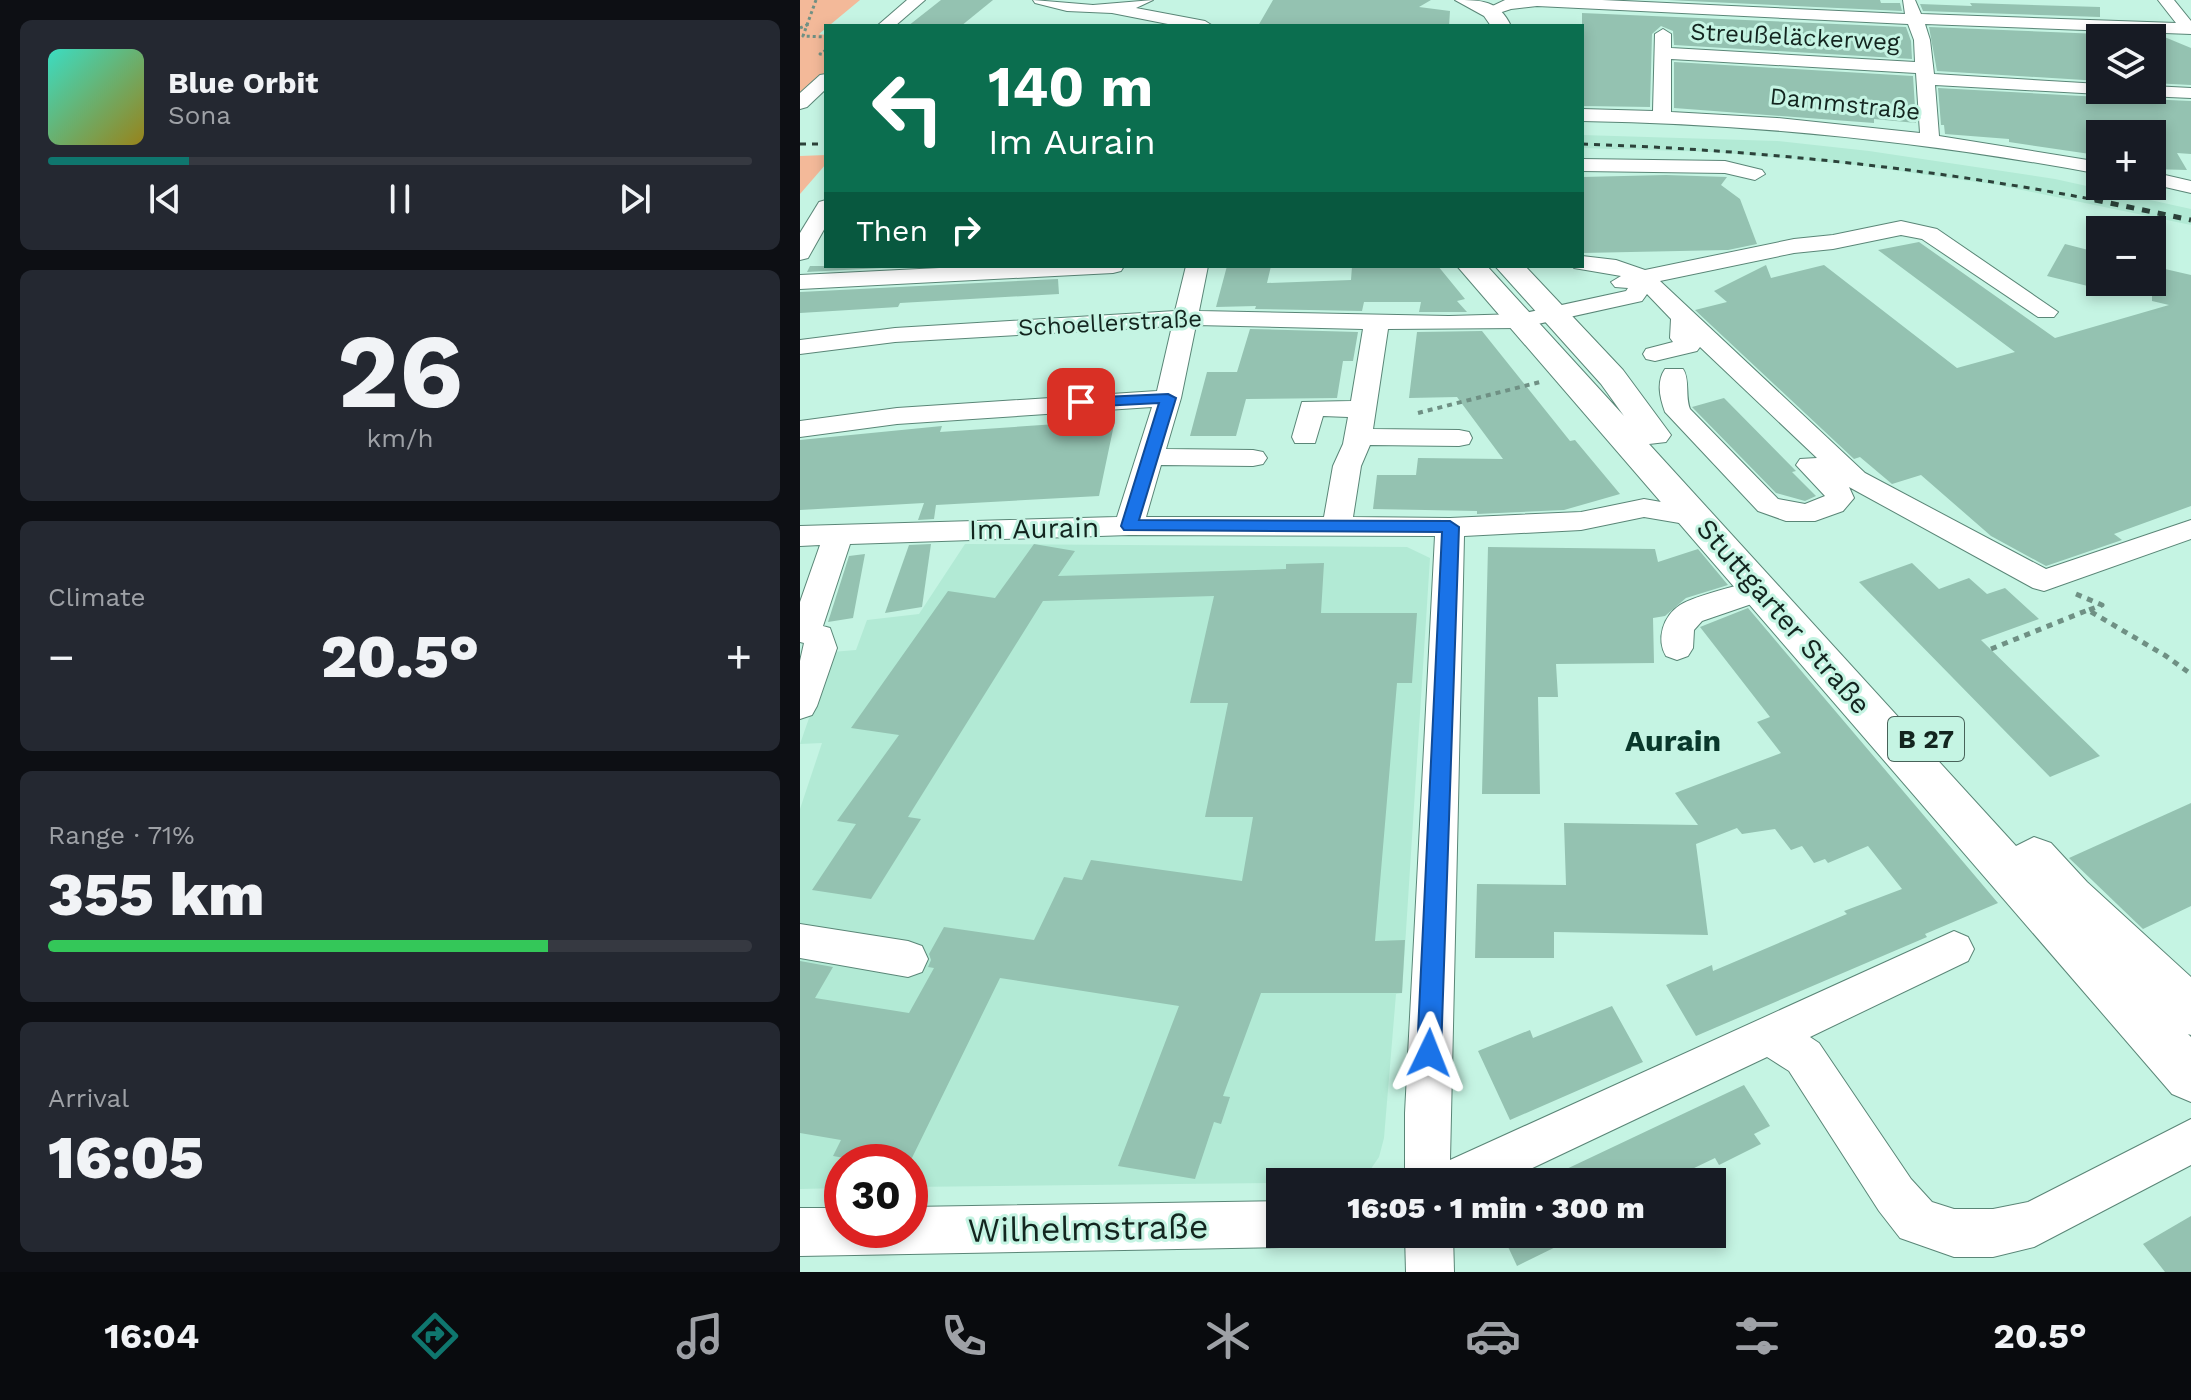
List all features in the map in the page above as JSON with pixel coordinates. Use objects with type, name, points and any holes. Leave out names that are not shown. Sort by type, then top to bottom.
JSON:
[{"type":"main road","points":[[1465,0],[1511,14]]},
{"type":"main road","name":"Stuttgarter Straße","points":[[1474,268],[1530,309],[1620,387],[1637,415],[1671,457],[2070,897],[2191,1011]]},
{"type":"main road","name":"Stuttgarter Straße","points":[[1510,268],[1530,309],[1569,374],[2191,1076]]},
{"type":"street","points":[[887,24],[917,0]]},
{"type":"street","points":[[1041,8],[1074,10],[1144,0]]},
{"type":"street","points":[[1907,0],[1922,40],[1930,140]]},
{"type":"street","points":[[2166,0],[2186,32]]},
{"type":"street","points":[[1511,14],[1537,1],[1623,6]]},
{"type":"street","points":[[1511,14],[1659,4],[2186,32]]},
{"type":"street","points":[[1659,4],[1663,23],[1662,115]]},
{"type":"street","points":[[1119,5],[1197,24]]},
{"type":"street","points":[[1511,14],[1565,8]]},
{"type":"street","name":"Streußeläckerweg","points":[[1662,53],[2086,88]]},
{"type":"street","points":[[800,103],[824,81]]},
{"type":"street","points":[[2166,92],[2191,93]]},
{"type":"street","name":"Dammstraße","points":[[1584,115],[1662,115],[1761,121],[1930,140],[2086,166]]},
{"type":"street","points":[[1584,165],[1725,167],[1755,174]]},
{"type":"street","points":[[2166,181],[2191,187]]},
{"type":"street","points":[[800,253],[824,210]]},
{"type":"street","points":[[1645,279],[1794,246],[1833,242],[1901,228],[1916,229],[1946,244],[2046,312]]},
{"type":"street","points":[[1584,263],[1608,263],[1630,268],[1645,279],[1855,479],[2044,581],[2183,540]]},
{"type":"street","points":[[800,282],[1074,268]]},
{"type":"street","points":[[1129,526],[1153,457],[1197,268]]},
{"type":"street","name":"Schoellerstraße","points":[[800,347],[895,335],[1324,311],[1377,320],[1420,320],[1634,296],[1645,279]]},
{"type":"street","points":[[1683,318],[1682,338],[1688,346],[1837,491],[1840,498],[1835,504],[1801,515],[1783,513],[1768,505],[1678,412],[1665,364],[1688,346]]},
{"type":"street","points":[[1337,527],[1377,320]]},
{"type":"street","points":[[800,429],[897,416],[1168,398]]},
{"type":"street","points":[[1305,437],[1311,408],[1459,438]]},
{"type":"street","points":[[1153,457],[1253,458]]},
{"type":"street","name":"Im Aurain","points":[[800,536],[1129,526],[1450,527],[1581,521],[1644,508],[1697,517]]},
{"type":"street","points":[[1428,1168],[1427,1113],[1450,527]]},
{"type":"street","points":[[800,706],[821,648],[819,636],[805,632],[839,534]]},
{"type":"street","points":[[1677,648],[1678,627],[1691,613],[1761,590]]},
{"type":"street","points":[[800,941],[908,959]]},
{"type":"street","points":[[1483,1168],[1954,949]]},
{"type":"street","points":[[1765,1036],[1785,1044],[1804,1057],[1895,1195],[1917,1221],[1954,1233],[1993,1233],[2034,1224],[2191,1141]]},
{"type":"street","name":"Wilhelmstraße","points":[[800,1232],[1266,1224]]},
{"type":"street","points":[[1429,1248],[1430,1272]]},
{"type":"path","points":[[816,0],[809,12],[809,24],[803,36],[824,37]]},
{"type":"path","points":[[800,28],[809,24]]},
{"type":"path","points":[[1360,420],[1411,415],[1569,374]]},
{"type":"path","points":[[1991,649],[2088,610],[2114,629],[2136,637],[2178,662],[2191,674]]},
{"type":"shaded area","points":[[800,0],[860,0],[831,24],[824,24],[824,30],[819,34],[824,35],[824,81],[800,103]]},
{"type":"shaded area","points":[[1584,135],[1777,141],[1869,151],[2086,186],[2086,200],[2150,200],[2191,209],[2191,225],[2166,220],[2166,216],[2148,216],[1998,185],[1857,165],[1715,152],[1584,148]]},
{"type":"shaded area","points":[[824,155],[824,166],[800,194],[800,156]]},
{"type":"shaded area","points":[[965,544],[1407,547],[1430,558],[1402,993],[1396,994],[1384,1138],[1379,1157],[1371,1168],[1266,1168],[1266,1183],[928,1187],[928,1144],[824,1144],[824,1188],[800,1189],[800,809],[822,743],[800,744],[832,652],[856,650],[867,620],[919,614]]},
{"type":"building","points":[[941,0],[993,0],[963,24],[911,24]]},
{"type":"building","points":[[1273,0],[1431,0],[1419,7],[1450,11],[1449,24],[1259,24]]},
{"type":"building","points":[[1667,0],[1880,0],[1881,3],[1900,3],[1902,11]]},
{"type":"building","points":[[1970,3],[2100,7],[2100,17],[1923,11],[1920,4],[1972,6]]},
{"type":"building","points":[[1582,13],[1906,27],[1912,59],[1674,45],[1673,31],[1661,26],[1652,34],[1650,107],[1584,106]]},
{"type":"building","points":[[1929,27],[2086,33],[2086,80],[1937,71]]},
{"type":"building","points":[[2166,38],[2191,48],[2191,85],[2166,84]]},
{"type":"building","points":[[1674,62],[1913,76],[1916,123],[1874,119],[1874,123],[1674,108]]},
{"type":"building","points":[[1938,88],[2086,96],[2086,104],[2191,101],[2191,154],[2177,153],[2187,170],[2166,169],[2166,120],[2086,120],[2086,153],[2009,142],[2009,139],[1945,134],[1944,125],[1941,125]]},
{"type":"building","points":[[1584,177],[1727,177],[1721,185],[1740,199],[1757,244],[1728,250],[1584,253]]},
{"type":"building","points":[[1919,242],[2055,338],[2169,305],[2152,301],[2152,296],[2166,296],[2166,269],[2191,275],[2191,506],[2114,534],[2122,540],[2046,566],[1991,536],[1921,475],[1892,484],[1860,457],[1854,459],[1695,310],[1727,302],[1714,291],[1766,265],[1771,278],[1824,265],[1957,368],[2015,352],[1878,250]]},
{"type":"building","points":[[2065,244],[2086,249],[2086,286],[2047,276]]},
{"type":"building","points":[[810,266],[882,268],[807,272]]},
{"type":"building","points":[[1226,268],[1271,268],[1267,283],[1351,280],[1352,268],[1440,268],[1465,299],[1457,301],[1467,312],[1419,312],[1421,302],[1364,302],[1362,311],[1216,307]]},
{"type":"building","points":[[1058,279],[1059,294],[900,303],[898,307],[800,313],[800,292]]},
{"type":"building","points":[[1250,329],[1358,332],[1353,361],[1343,361],[1337,398],[1246,399],[1236,436],[1190,436],[1207,372],[1237,372]]},
{"type":"building","points":[[1482,331],[1570,441],[1575,440],[1620,494],[1564,510],[1477,514],[1477,511],[1373,509],[1377,475],[1416,475],[1418,458],[1503,459],[1457,397],[1409,398],[1417,332]]},
{"type":"building","points":[[1724,398],[1796,471],[1792,472],[1816,496],[1805,501],[1776,493],[1692,407]]},
{"type":"building","points":[[1115,420],[1099,496],[936,505],[934,519],[918,520],[924,503],[800,510],[800,440],[942,426],[940,432]]},
{"type":"building","points":[[931,544],[922,607],[885,613],[909,545]]},
{"type":"building","points":[[1034,544],[1075,551],[1058,576],[1286,569],[1286,564],[1324,563],[1321,613],[1417,613],[1412,683],[1397,683],[1375,941],[1405,940],[1402,993],[1261,993],[1223,1096],[1230,1097],[1221,1124],[1214,1122],[1195,1179],[1118,1166],[1179,1006],[1000,978],[919,1144],[839,1144],[841,1140],[800,1133],[800,961],[833,967],[815,998],[909,1013],[934,968],[928,967],[931,960],[929,954],[944,927],[1034,940],[1064,877],[1082,880],[1091,860],[1242,881],[1253,817],[1205,817],[1228,703],[1190,703],[1214,596],[1043,601],[908,817],[921,819],[871,899],[812,890],[856,824],[837,821],[899,735],[851,728],[948,591],[995,598]]},
{"type":"building","points":[[1488,547],[1655,549],[1658,562],[1698,549],[1728,585],[1686,598],[1665,616],[1653,618],[1654,663],[1556,664],[1558,697],[1538,697],[1540,794],[1482,794]]},
{"type":"building","points":[[865,554],[853,618],[828,622],[849,556]]},
{"type":"building","points":[[1912,563],[1939,589],[1969,578],[1987,594],[2005,588],[2039,619],[1981,640],[2100,756],[2050,777],[1859,582]]},
{"type":"building","points":[[1748,608],[1998,903],[1925,934],[1927,937],[1696,1036],[1666,985],[1712,965],[1713,971],[1847,914],[1844,911],[1902,889],[1868,846],[1828,863],[1825,859],[1814,863],[1802,846],[1791,850],[1775,829],[1742,834],[1737,828],[1696,844],[1708,935],[1554,932],[1554,958],[1475,958],[1477,884],[1566,885],[1564,823],[1698,825],[1675,793],[1781,753],[1757,722],[1770,717],[1700,627]]},
{"type":"building","points":[[2191,803],[2191,906],[2143,929],[2069,858]]},
{"type":"building","points":[[1612,1006],[1643,1062],[1510,1120],[1478,1051],[1530,1030],[1533,1038]]},
{"type":"building","points":[[1744,1085],[1770,1126],[1754,1134],[1761,1144],[1719,1165],[1715,1158],[1694,1168],[1569,1168]]},
{"type":"building","points":[[2191,1216],[2191,1272],[2165,1272],[2143,1244]]},
{"type":"building","points":[[1509,1248],[1554,1248],[1517,1266]]},
{"type":"railway","points":[[800,144],[824,144]]},
{"type":"railway","points":[[1584,144],[1845,162],[1976,179],[2106,202]]},
{"type":"railway","points":[[2095,200],[2191,220]]},
{"type":"district","name":"Aurain","points":[[1673,741]]},
{"type":"route","points":[[1081,402],[1168,398],[1153,457],[1129,526],[1450,527],[1429,1053]]}]
